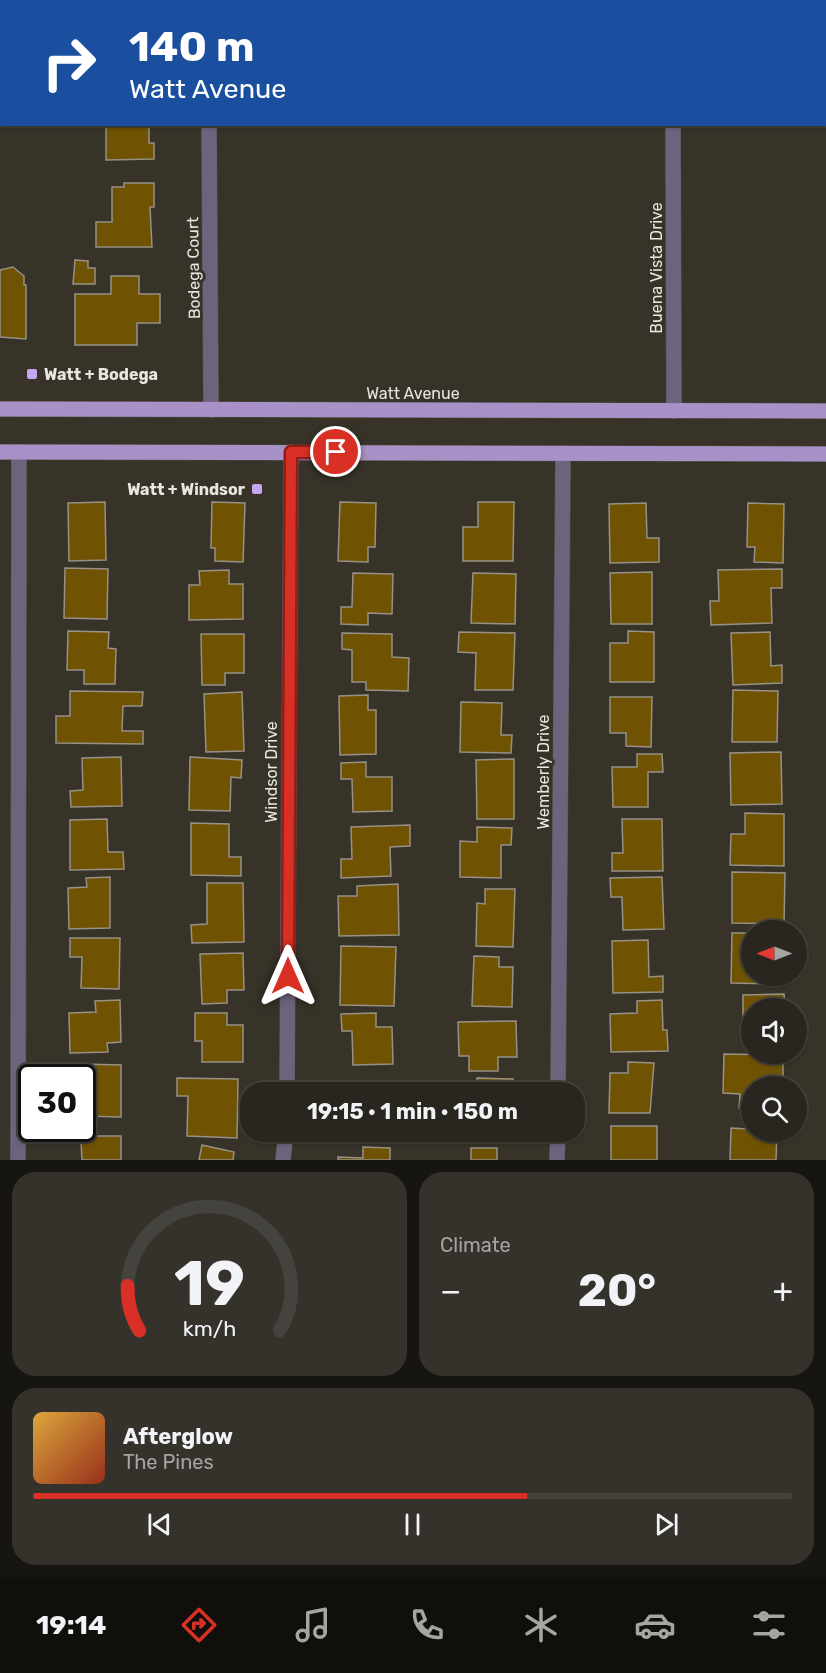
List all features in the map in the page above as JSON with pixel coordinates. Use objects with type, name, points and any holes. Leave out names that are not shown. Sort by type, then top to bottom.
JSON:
[{"type":"main road","name":"Watt Avenue","points":[[0,409],[826,411]]},
{"type":"main road","points":[[0,452],[826,454]]},
{"type":"street","name":"Bodega Court","points":[[209,126],[211,410]]},
{"type":"street","name":"Buena Vista Drive","points":[[673,126],[674,411]]},
{"type":"street","points":[[18,1160],[20,452]]},
{"type":"street","name":"Windsor Drive","points":[[287,1082],[291,452]]},
{"type":"street","name":"Wemberly Drive","points":[[558,1082],[563,453]]},
{"type":"street","points":[[283,1160],[285,1142]]},
{"type":"street","points":[[557,1160],[558,1142]]},
{"type":"building","points":[[106,126],[149,126],[149,143],[154,143],[154,159],[106,160]]},
{"type":"building","points":[[124,183],[154,183],[154,207],[150,207],[152,247],[96,247],[96,222],[112,222],[112,187],[124,187]]},
{"type":"building","points":[[75,260],[88,261],[88,268],[95,268],[95,284],[73,284]]},
{"type":"building","points":[[13,267],[24,276],[24,285],[26,285],[26,339],[0,337],[0,270]]},
{"type":"building","points":[[111,276],[139,276],[139,294],[160,294],[160,323],[137,323],[137,345],[75,345],[75,294],[111,294]]},
{"type":"building","points":[[105,502],[106,560],[69,561],[68,503]]},
{"type":"building","points":[[212,502],[245,503],[243,562],[215,561],[215,548],[211,548]]},
{"type":"building","points":[[340,502],[376,503],[375,547],[368,547],[368,562],[338,561]]},
{"type":"building","points":[[478,502],[514,502],[513,561],[463,561],[463,527],[478,527]]},
{"type":"building","points":[[646,503],[647,538],[659,538],[659,562],[610,563],[609,504]]},
{"type":"building","points":[[748,503],[784,504],[783,563],[754,562],[755,547],[747,547]]},
{"type":"building","points":[[65,568],[108,569],[107,619],[64,618]]},
{"type":"building","points":[[782,569],[782,588],[771,588],[772,623],[711,625],[710,601],[719,601],[718,570]]},
{"type":"building","points":[[229,570],[229,584],[243,584],[243,619],[189,620],[189,585],[200,585],[199,571]]},
{"type":"building","points":[[652,572],[652,624],[611,624],[610,573]]},
{"type":"building","points":[[353,573],[393,574],[392,614],[368,613],[368,625],[341,624],[341,607],[352,607]]},
{"type":"building","points":[[473,573],[516,574],[515,624],[471,623]]},
{"type":"building","points":[[68,631],[109,632],[108,648],[116,649],[115,684],[84,684],[84,670],[67,670]]},
{"type":"building","points":[[628,631],[654,632],[654,682],[610,682],[610,643],[628,643]]},
{"type":"building","points":[[459,632],[515,633],[513,690],[475,690],[476,653],[458,652]]},
{"type":"building","points":[[770,632],[771,666],[782,665],[782,683],[733,685],[731,633]]},
{"type":"building","points":[[342,633],[392,634],[392,657],[409,658],[408,691],[366,690],[366,682],[352,682],[352,650],[342,649]]},
{"type":"building","points":[[201,634],[244,634],[244,673],[225,673],[225,685],[202,685]]},
{"type":"building","points":[[733,690],[778,691],[777,742],[732,742]]},
{"type":"building","points":[[70,691],[143,692],[142,706],[123,706],[122,731],[143,731],[143,744],[56,743],[56,716],[70,716]]},
{"type":"building","points":[[242,692],[244,751],[206,752],[204,694]]},
{"type":"building","points":[[368,695],[368,710],[376,710],[376,754],[340,755],[339,696]]},
{"type":"building","points":[[610,697],[652,697],[651,747],[626,746],[626,733],[610,733]]},
{"type":"building","points":[[461,702],[502,703],[501,735],[512,735],[511,753],[460,752]]},
{"type":"building","points":[[781,752],[782,804],[731,805],[730,753]]},
{"type":"building","points":[[637,754],[662,754],[663,772],[648,772],[648,807],[613,807],[612,767],[637,767]]},
{"type":"building","points":[[121,757],[122,806],[71,807],[70,791],[83,790],[82,758]]},
{"type":"building","points":[[190,757],[242,760],[241,778],[231,777],[230,811],[189,810]]},
{"type":"building","points":[[514,759],[514,819],[477,819],[476,760]]},
{"type":"building","points":[[366,762],[366,777],[392,777],[392,811],[353,812],[352,779],[341,779],[341,763]]},
{"type":"building","points":[[745,813],[784,814],[784,866],[730,865],[731,834],[745,834]]},
{"type":"building","points":[[107,819],[108,852],[123,852],[124,869],[70,870],[70,820]]},
{"type":"building","points":[[622,819],[662,819],[663,871],[612,871],[612,853],[623,853]]},
{"type":"building","points":[[191,823],[229,824],[229,857],[241,857],[241,876],[191,875]]},
{"type":"building","points":[[410,825],[410,846],[390,847],[391,876],[341,878],[341,859],[352,859],[351,827]]},
{"type":"building","points":[[477,827],[512,828],[511,845],[501,845],[501,878],[460,877],[460,841],[477,842]]},
{"type":"building","points":[[732,872],[785,873],[784,920],[741,920],[741,923],[732,923]]},
{"type":"building","points":[[110,877],[110,928],[69,929],[68,888],[87,887],[86,878]]},
{"type":"building","points":[[662,877],[664,929],[623,930],[622,897],[611,897],[610,878]]},
{"type":"building","points":[[207,883],[243,883],[244,942],[192,943],[191,925],[207,924]]},
{"type":"building","points":[[398,884],[399,935],[339,936],[338,896],[357,896],[357,886]]},
{"type":"building","points":[[485,889],[515,889],[513,947],[476,946],[477,903],[485,904]]},
{"type":"building","points":[[732,933],[741,933],[741,983],[731,983]]},
{"type":"building","points":[[70,938],[120,938],[119,989],[81,988],[82,957],[70,957]]},
{"type":"building","points":[[648,940],[649,977],[663,976],[663,992],[613,993],[612,941]]},
{"type":"building","points":[[341,946],[396,947],[394,1006],[340,1005]]},
{"type":"building","points":[[243,953],[244,990],[227,990],[227,1003],[202,1004],[200,954]]},
{"type":"building","points":[[474,956],[499,957],[499,967],[513,967],[512,1007],[472,1006]]},
{"type":"building","points":[[784,994],[784,998],[743,998],[743,995]]},
{"type":"building","points":[[120,1000],[121,1042],[107,1043],[108,1052],[70,1053],[69,1013],[96,1012],[95,1001]]},
{"type":"building","points":[[662,1000],[663,1030],[667,1030],[668,1051],[611,1052],[610,1014],[637,1013],[637,1001]]},
{"type":"building","points":[[195,1013],[227,1013],[227,1025],[243,1025],[243,1062],[202,1062],[202,1041],[195,1041]]},
{"type":"building","points":[[376,1013],[376,1027],[392,1027],[393,1064],[353,1065],[352,1031],[342,1031],[341,1014]]},
{"type":"building","points":[[516,1021],[517,1057],[498,1057],[498,1071],[469,1071],[469,1056],[459,1056],[458,1022]]},
{"type":"building","points":[[724,1054],[741,1054],[741,1064],[783,1064],[783,1076],[741,1076],[741,1108],[739,1108],[740,1094],[723,1093]]},
{"type":"building","points":[[628,1062],[654,1063],[650,1113],[609,1113],[610,1073],[628,1073]]},
{"type":"building","points":[[96,1064],[121,1065],[121,1117],[96,1116]]},
{"type":"building","points":[[177,1078],[238,1079],[237,1138],[187,1136],[188,1096],[177,1096]]},
{"type":"building","points":[[477,1078],[513,1079],[513,1082],[477,1082]]},
{"type":"building","points":[[611,1126],[657,1126],[657,1160],[611,1160]]},
{"type":"building","points":[[731,1128],[741,1129],[741,1142],[777,1142],[776,1160],[730,1160]]},
{"type":"building","points":[[96,1136],[121,1136],[121,1160],[82,1160],[81,1142],[96,1142]]},
{"type":"building","points":[[202,1145],[234,1152],[233,1160],[199,1160]]},
{"type":"building","points":[[363,1147],[390,1148],[390,1160],[338,1160],[338,1157],[363,1158]]},
{"type":"building","points":[[471,1148],[497,1148],[497,1160],[471,1160]]},
{"type":"place","name":"Watt + Bodega","points":[[32,374]]},
{"type":"place","name":"Watt + Windsor","points":[[257,489]]},
{"type":"route","points":[[288,976],[291,452],[336,452]]}]
